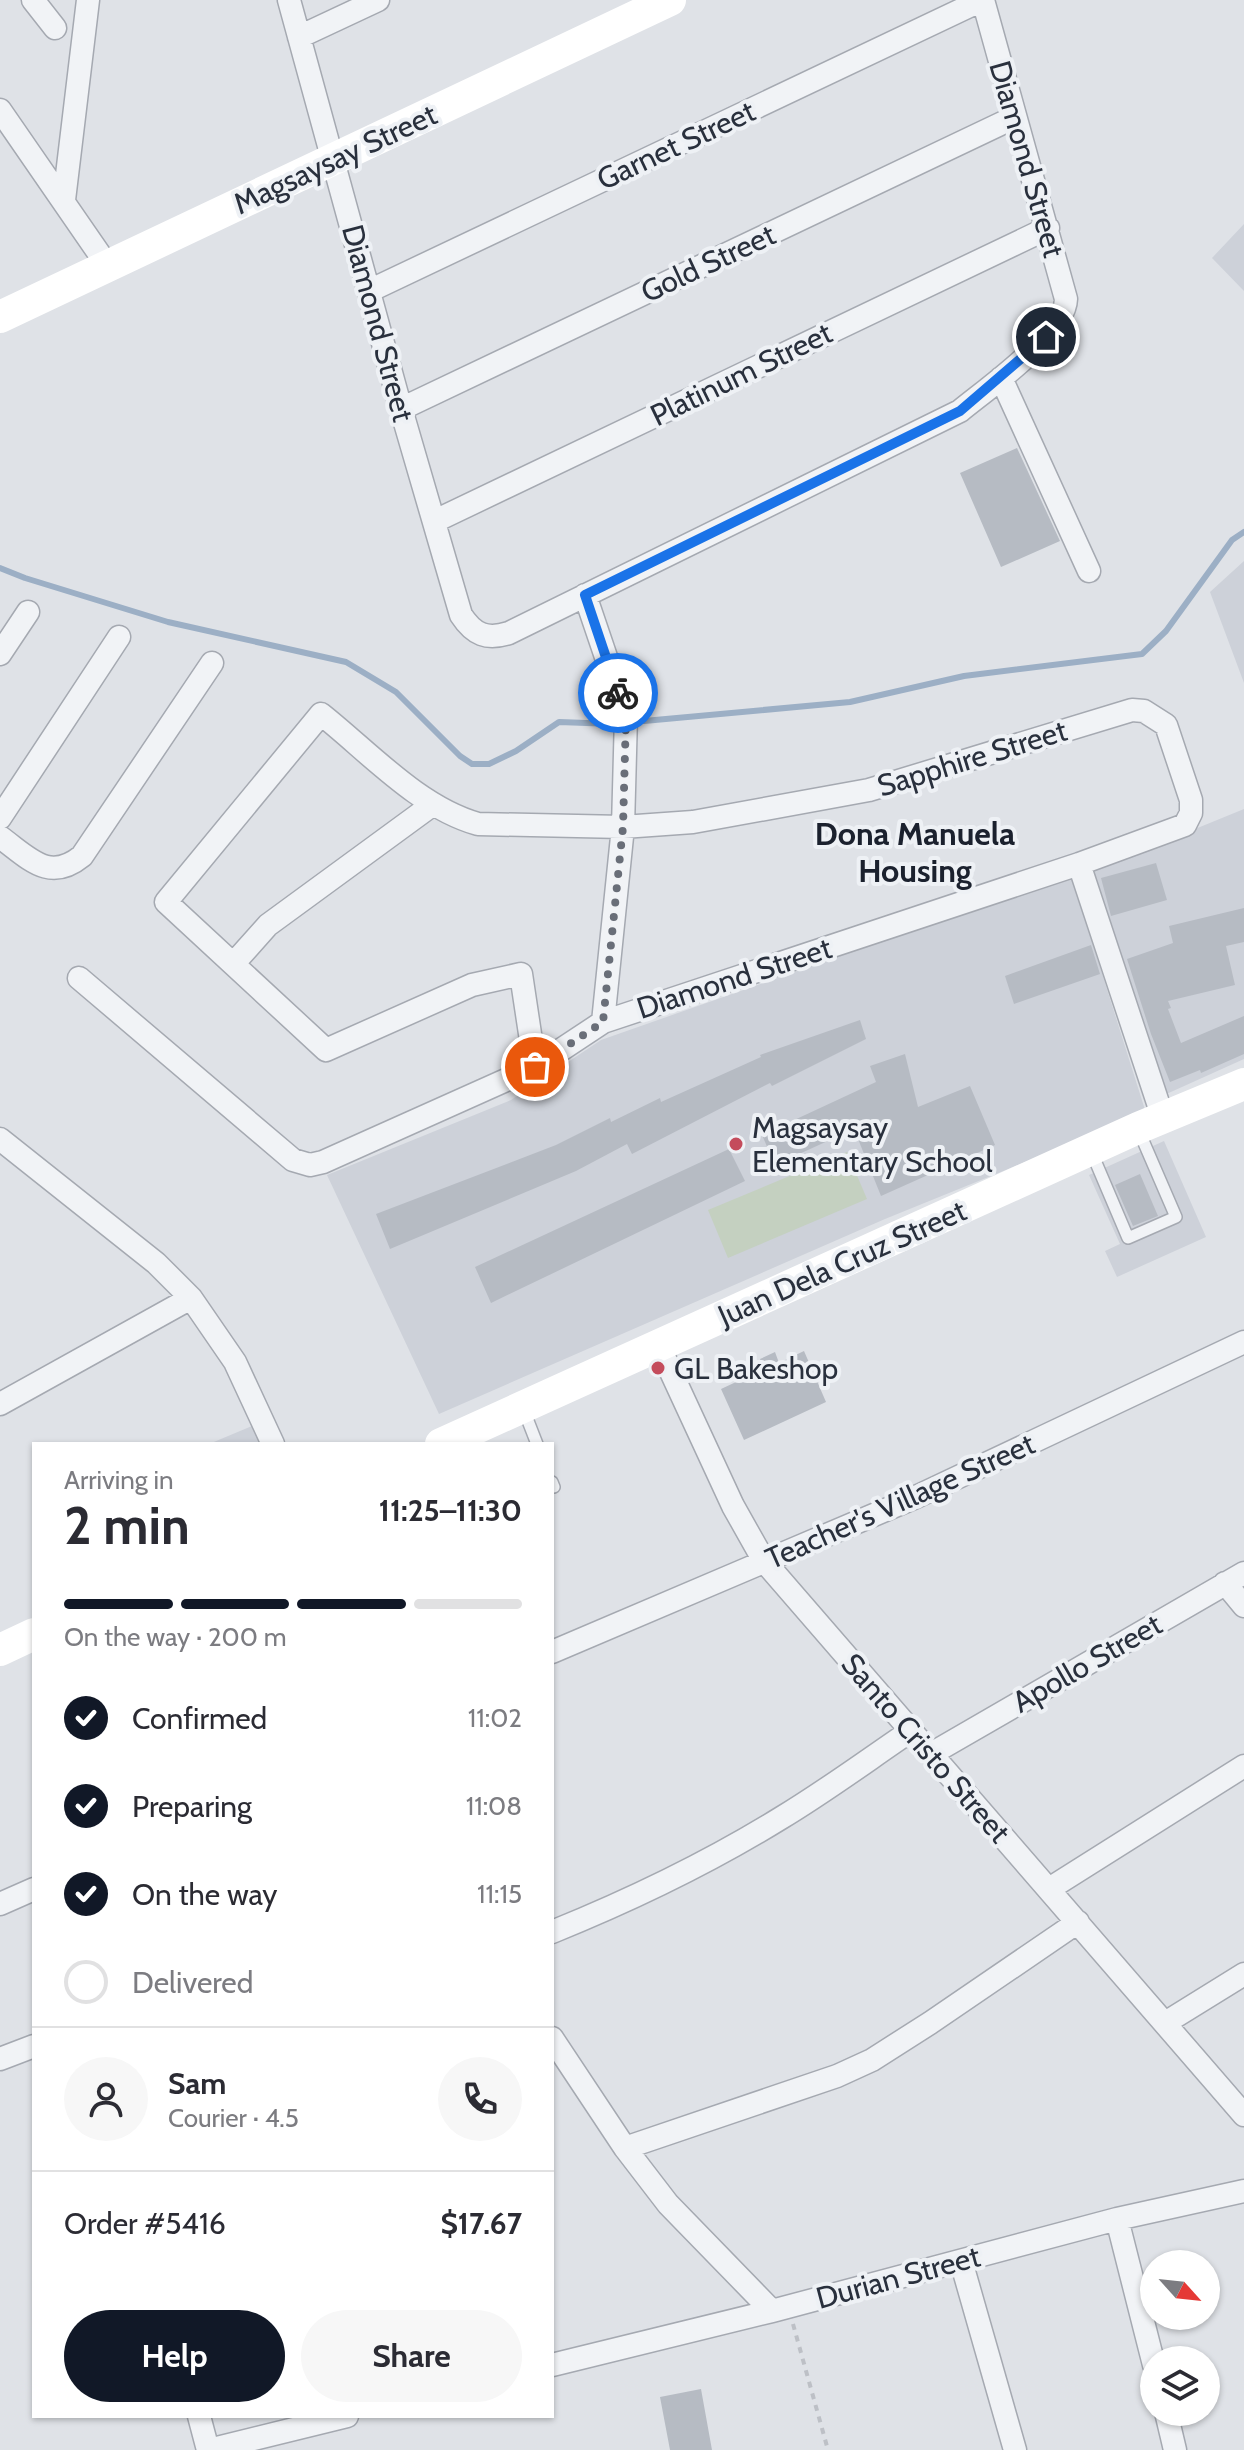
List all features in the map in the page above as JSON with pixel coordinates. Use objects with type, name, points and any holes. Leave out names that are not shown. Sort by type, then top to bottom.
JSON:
[{"type":"street","points":[[33,0],[55,28]]},
{"type":"street","points":[[64,200],[88,0]]},
{"type":"street","name":"Diamond Street","points":[[289,0],[461,615],[470,628],[494,638],[585,595]]},
{"type":"street","points":[[299,37],[378,0]]},
{"type":"street","name":"Magsaysay Street","points":[[0,317],[670,0]]},
{"type":"street","name":"Diamond Street","points":[[982,0],[1066,299],[1062,318],[1001,378]]},
{"type":"street","name":"Garnet Street","points":[[369,291],[982,0]]},
{"type":"street","points":[[0,110],[107,265]]},
{"type":"street","name":"Gold Street","points":[[401,409],[1015,117]]},
{"type":"street","name":"Platinum Street","points":[[435,521],[1048,228]]},
{"type":"street","points":[[603,1022],[623,827],[626,716],[585,595],[960,411],[1001,378],[1089,571]]},
{"type":"street","points":[[0,654],[28,612]]},
{"type":"street","points":[[0,818],[119,637]]},
{"type":"street","points":[[0,837],[37,864],[55,869],[68,868],[82,856],[212,663]]},
{"type":"street","name":"Sapphire Street","points":[[234,963],[166,902],[321,714],[432,805],[455,817],[478,824],[623,827],[693,822],[869,790],[1132,710],[1144,711],[1166,725],[1191,800],[1191,813],[1185,825]]},
{"type":"street","points":[[432,805],[268,925],[234,963],[326,1050],[472,985],[521,974],[535,1067]]},
{"type":"street","name":"Diamond Street","points":[[79,978],[293,1160],[310,1165],[337,1156],[535,1067],[603,1022],[1079,864],[1185,825]]},
{"type":"street","points":[[1079,864],[1150,1123]]},
{"type":"street","name":"Juan Dela Cruz Street","points":[[445,1442],[1150,1123],[1244,1084]]},
{"type":"street","points":[[6,1151],[156,1263],[191,1298],[235,1362],[272,1442]]},
{"type":"street","points":[[0,1404],[191,1298]]},
{"type":"street","name":"Teacher's Village Street","points":[[554,1651],[945,1484],[1244,1342]]},
{"type":"street","name":"Santo Cristo Street","points":[[659,1346],[733,1506],[764,1561],[1244,2115]]},
{"type":"street","points":[[1235,1578],[1244,1606]]},
{"type":"street","name":"Apollo Street","points":[[931,1754],[1235,1578]]},
{"type":"street","points":[[0,1650],[32,1635]]},
{"type":"street","points":[[554,1931],[616,1906],[714,1856],[781,1818],[912,1730]]},
{"type":"street","points":[[1049,1889],[1244,1766]]},
{"type":"street","points":[[0,1904],[32,1890]]},
{"type":"street","points":[[625,2148],[837,2076],[872,2060],[1078,1922]]},
{"type":"street","points":[[1165,2023],[1244,1974]]},
{"type":"street","points":[[554,2042],[625,2148],[668,2204],[780,2309]]},
{"type":"street","points":[[0,2059],[32,2047]]},
{"type":"street","name":"Durian Street","points":[[554,2365],[780,2309],[1117,2219],[1244,2191]]},
{"type":"street","points":[[1117,2219],[1149,2346]]},
{"type":"street","points":[[961,2261],[1015,2450]]},
{"type":"street","points":[[200,2418],[208,2450],[339,2418]]},
{"type":"street","points":[[1169,2426],[1175,2450]]},
{"type":"lane","points":[[1090,1150],[1128,1238],[1176,1217],[1150,1123]]},
{"type":"lane","points":[[523,1407],[536,1442]]},
{"type":"path","points":[[780,2309],[828,2450]]},
{"type":"shaded area","points":[[1244,224],[1244,291],[1212,258]]},
{"type":"shaded area","points":[[1244,561],[1244,683],[1210,592]]},
{"type":"shaded area","points":[[1244,809],[1244,1059],[1162,1096],[1085,874]]},
{"type":"shaded area","name":"Magsaysay Elementary School","points":[[1071,875],[1146,1113],[885,1219],[439,1414],[327,1175],[511,1100],[601,1040]]},
{"type":"shaded area","points":[[1164,1141],[1206,1237],[1117,1277],[1105,1251],[1120,1244],[1089,1175]]},
{"type":"shaded area","points":[[252,1426],[259,1442],[214,1442]]},
{"type":"green space","points":[[847,1152],[867,1199],[728,1258],[708,1210]]},
{"type":"building","points":[[1017,448],[1060,541],[1001,567],[960,473]]},
{"type":"building","points":[[1156,863],[1167,900],[1111,916],[1101,878]]},
{"type":"building","points":[[1244,908],[1244,942],[1226,946],[1235,985],[1168,1001],[1171,1008],[1168,1009],[1181,1043],[1244,1016],[1244,1054],[1201,1073],[1200,1070],[1170,1082],[1127,959],[1173,943],[1169,926]]},
{"type":"building","points":[[1091,945],[1100,974],[1014,1004],[1005,976]]},
{"type":"building","points":[[860,1020],[866,1039],[772,1086],[770,1083],[632,1154],[627,1144],[576,1171],[390,1249],[376,1214],[556,1145],[660,1098],[661,1102],[760,1055]]},
{"type":"building","points":[[905,1054],[918,1107],[970,1086],[995,1145],[881,1196],[854,1129],[775,1165],[762,1135],[876,1082],[870,1066]]},
{"type":"building","points":[[729,1149],[745,1181],[491,1303],[475,1267]]},
{"type":"building","points":[[1140,1174],[1158,1216],[1133,1226],[1115,1185]]},
{"type":"building","points":[[804,1351],[826,1402],[744,1440],[721,1389],[764,1369],[760,1359],[775,1352],[779,1363]]},
{"type":"building","points":[[701,2389],[712,2450],[670,2450],[660,2397]]},
{"type":"waterway","points":[[644,721],[850,702],[964,676],[1142,654],[1166,631],[1232,540],[1244,532]]},
{"type":"waterway","points":[[0,568],[168,622],[346,662],[396,692],[460,756],[472,764],[489,764],[516,751],[559,722],[614,724]]},
{"type":"way so far","points":[[535,1067],[603,1022],[623,827],[626,716],[618,693]]},
{"type":"place","name":"Magsaysay Elementary School","points":[[736,1144]]},
{"type":"place","name":"GL Bakeshop","points":[[658,1368]]},
{"type":"district","name":"Dona Manuela Housing","points":[[915,852]]},
{"type":"route","points":[[618,693],[585,595],[960,411],[1046,337]]}]
